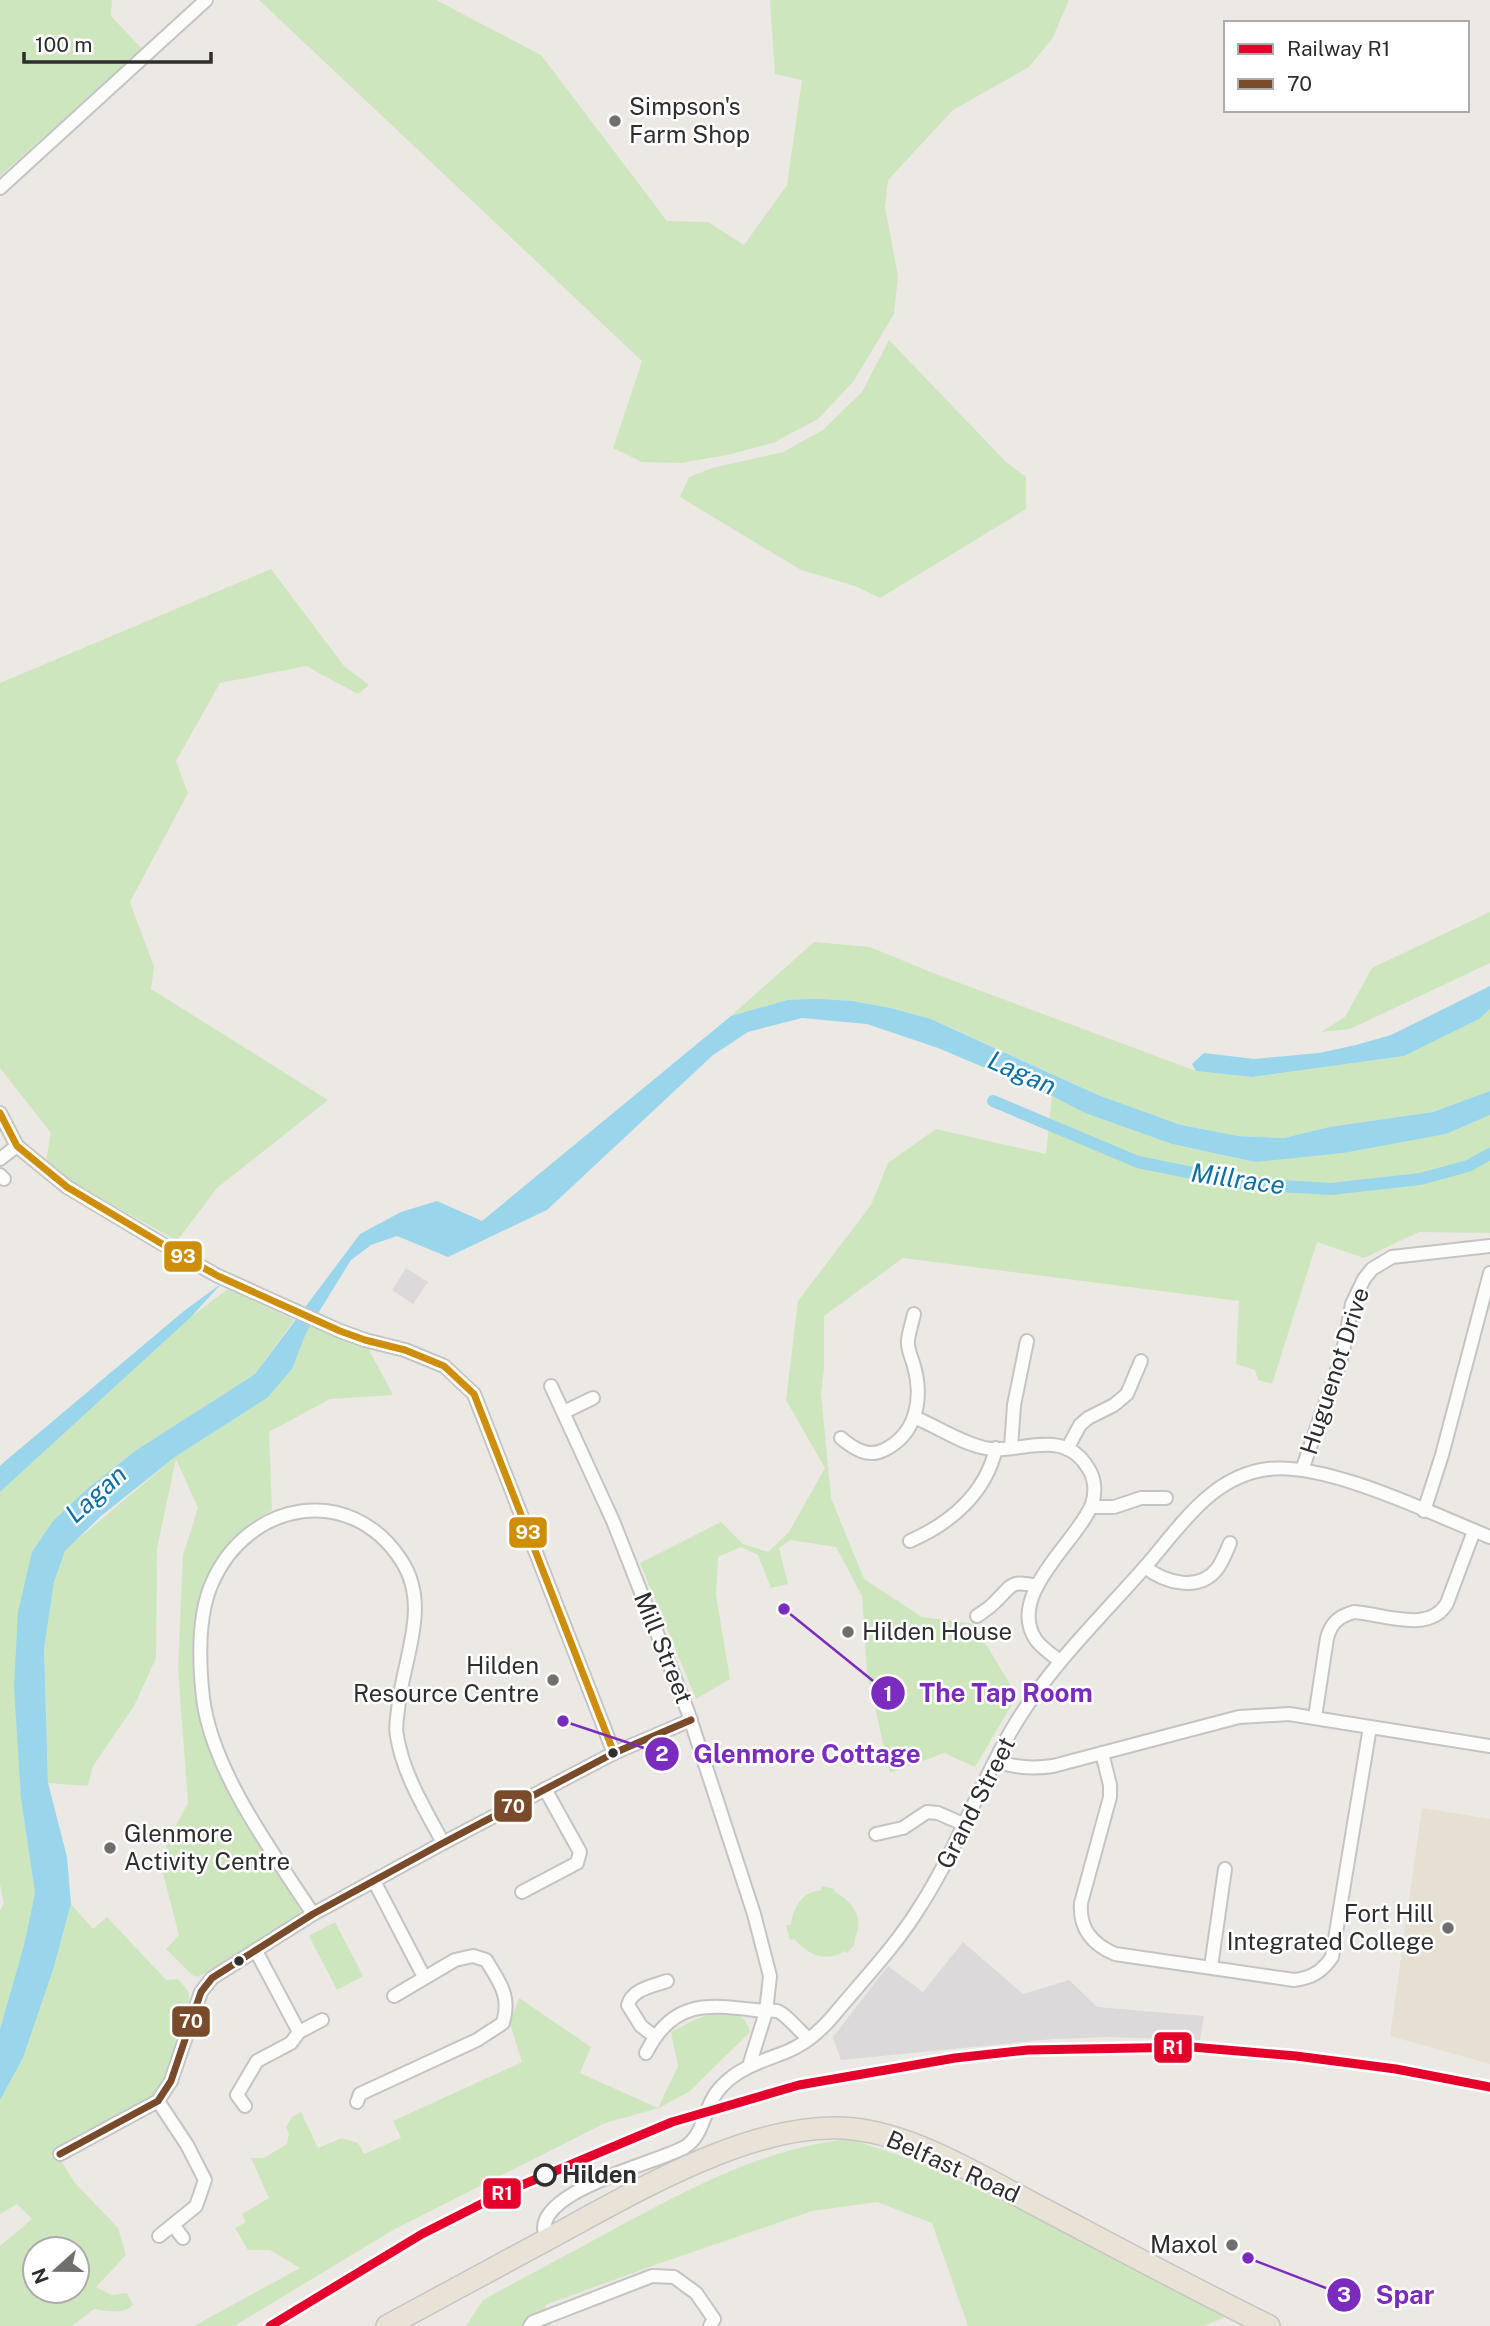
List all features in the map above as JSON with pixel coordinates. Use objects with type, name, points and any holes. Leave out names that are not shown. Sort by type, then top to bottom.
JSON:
[{"type":"highway","name":"Belfast Road","points":[[387,2326],[649,2185],[721,2153],[794,2132],[828,2128],[878,2133],[956,2164],[1269,2326]]},
{"type":"street","points":[[0,188],[206,0]]},
{"type":"street","points":[[0,1113],[18,1146],[67,1187],[218,1276],[340,1331],[405,1350],[444,1366],[474,1394],[614,1752]]},
{"type":"street","points":[[0,1159],[18,1146]]},
{"type":"street","name":"Huguenot Drive","points":[[1302,1470],[1342,1356],[1352,1304],[1364,1279],[1373,1269],[1392,1258],[1490,1245]]},
{"type":"street","points":[[1424,1511],[1442,1455],[1490,1273]]},
{"type":"street","points":[[841,1438],[862,1452],[881,1451],[890,1447],[916,1418],[917,1380],[908,1340],[915,1314]]},
{"type":"street","points":[[1012,1447],[1014,1405],[1027,1341]]},
{"type":"street","points":[[1067,1449],[1080,1426],[1088,1418],[1114,1405],[1127,1394],[1141,1362]]},
{"type":"street","name":"Mill Street","points":[[551,1386],[613,1521],[691,1720],[766,1956],[770,1976],[766,2012],[749,2066]]},
{"type":"street","points":[[564,1412],[593,1398]]},
{"type":"street","points":[[916,1418],[978,1446],[996,1448],[1038,1444],[1067,1449],[1082,1459],[1091,1474],[1094,1491],[1091,1507],[1037,1586],[1029,1614],[1032,1632],[1042,1646],[1060,1661]]},
{"type":"street","points":[[910,1541],[936,1528],[969,1500],[987,1477],[996,1448]]},
{"type":"street","name":"Grand Street","points":[[547,2239],[544,2233],[545,2219],[561,2201],[593,2184],[677,2151],[692,2142],[699,2134],[711,2099],[730,2079],[749,2066],[786,2052],[809,2039],[828,2023],[910,1922],[935,1881],[1017,1721],[1060,1661],[1192,1512],[1220,1487],[1234,1478],[1257,1471],[1281,1468],[1302,1470],[1322,1474],[1490,1537]]},
{"type":"street","points":[[1091,1507],[1105,1508],[1132,1499],[1166,1498]]},
{"type":"street","points":[[313,1914],[226,1773],[206,1715],[203,1697],[200,1652],[206,1601],[212,1583],[225,1558],[240,1541],[267,1521],[293,1511],[321,1509],[357,1520],[385,1539],[403,1562],[412,1583],[415,1625],[399,1697],[396,1734],[408,1775],[443,1843]]},
{"type":"street","points":[[1315,1717],[1327,1638],[1336,1620],[1354,1612],[1418,1621],[1436,1616],[1443,1611],[1447,1603],[1474,1531]]},
{"type":"street","points":[[1145,1567],[1166,1580],[1179,1583],[1202,1580],[1218,1568],[1230,1543]]},
{"type":"street","points":[[977,1616],[996,1602],[1013,1584],[1021,1582],[1037,1586]]},
{"type":"street","points":[[995,1761],[1012,1766],[1039,1768],[1251,1715],[1289,1714],[1315,1717],[1490,1746]]},
{"type":"street","points":[[60,2154],[158,2102],[171,2081],[201,1992],[212,1979],[313,1914],[443,1843],[614,1752],[691,1720]]},
{"type":"street","points":[[1102,1753],[1110,1785],[1110,1797],[1081,1903],[1080,1916],[1084,1929],[1092,1940],[1115,1954],[1294,1980],[1306,1979],[1317,1973],[1332,1957],[1370,1727]]},
{"type":"street","points":[[522,1892],[577,1863],[579,1859],[580,1852],[545,1789]]},
{"type":"street","points":[[876,1833],[903,1828],[927,1812],[938,1813],[963,1824]]},
{"type":"street","points":[[1211,1967],[1225,1869]]},
{"type":"street","points":[[374,1881],[424,1978]]},
{"type":"street","points":[[256,1951],[299,2032]]},
{"type":"street","points":[[357,2102],[360,2094],[477,2040],[503,2022],[507,2007],[506,1999],[486,1960],[472,1955],[455,1960],[394,1996]]},
{"type":"street","points":[[654,2036],[641,2026],[628,2005],[630,1998],[636,1993],[667,1981]]},
{"type":"street","points":[[646,2053],[654,2036],[666,2023],[693,2009],[708,2006],[778,2011],[809,2039]]},
{"type":"street","points":[[245,2106],[237,2095],[257,2061],[291,2043],[299,2032],[322,2020]]},
{"type":"street","points":[[158,2102],[187,2146],[205,2180],[196,2206],[159,2236]]},
{"type":"street","points":[[173,2225],[183,2238]]},
{"type":"street","points":[[530,2326],[533,2322],[652,2276],[674,2277],[696,2293],[714,2319],[710,2326]]},
{"type":"shaded area","points":[[406,1268],[428,1282],[413,1304],[392,1290]]},
{"type":"shaded area","name":"Fort Hill Integrated College","points":[[1422,1808],[1490,1819],[1490,2064],[1390,2036]]},
{"type":"shaded area","points":[[963,1942],[1023,1994],[1069,1980],[1097,2007],[1204,2016],[1200,2040],[1108,2037],[1053,2039],[841,2060],[833,2037],[888,1966],[923,1992]]},
{"type":"green space","points":[[0,0],[112,0],[111,16],[142,49],[0,176]]},
{"type":"green space","points":[[259,0],[436,0],[541,55],[667,221],[708,222],[744,245],[787,185],[802,80],[775,74],[770,0],[1069,0],[1052,39],[1029,67],[953,110],[888,180],[885,208],[898,275],[894,314],[853,382],[818,419],[773,443],[680,463],[642,462],[613,448],[642,361]]},
{"type":"green space","points":[[889,340],[1006,462],[1026,477],[1026,509],[880,598],[855,586],[801,570],[680,497],[689,477],[712,468],[783,452],[823,430],[862,392]]},
{"type":"green space","points":[[271,569],[344,666],[369,685],[358,694],[306,666],[220,683],[176,761],[188,793],[130,902],[154,967],[151,989],[328,1100],[217,1188],[177,1241],[77,1185],[46,1160],[51,1133],[0,1068],[0,683]]},
{"type":"green space","points":[[1490,912],[1490,963],[1350,1029],[1321,1032],[1345,1017],[1372,968]]},
{"type":"green space","points":[[814,942],[870,947],[1196,1071],[1252,1077],[1403,1056],[1479,1019],[1490,1009],[1490,1091],[1433,1112],[1329,1127],[1284,1138],[1238,1136],[1181,1125],[1098,1095],[931,1019],[891,1008],[852,1001],[787,1000],[731,1016]]},
{"type":"green space","points":[[1052,1096],[1085,1113],[1172,1144],[1255,1162],[1446,1134],[1490,1115],[1490,1233],[1419,1232],[1364,1258],[1317,1242],[1272,1384],[1258,1380],[1255,1370],[1236,1364],[1239,1301],[903,1258],[824,1316],[821,1393],[831,1498],[864,1579],[922,1617],[974,1624],[1017,1696],[975,1767],[944,1753],[890,1773],[867,1673],[862,1596],[836,1547],[790,1540],[779,1548],[788,1584],[771,1588],[758,1555],[741,1547],[718,1557],[716,1595],[730,1679],[696,1699],[640,1563],[721,1522],[743,1544],[768,1552],[789,1532],[825,1468],[786,1400],[798,1301],[871,1205],[888,1163],[936,1129],[1046,1154]]},
{"type":"green space","points":[[228,1289],[294,1320],[255,1374],[135,1451],[88,1488],[53,1521],[21,1799],[35,1893],[24,1945],[0,2029],[0,1910],[4,1903],[0,1884],[0,1492],[191,1317]]},
{"type":"green space","points":[[311,1324],[368,1348],[393,1395],[330,1399],[269,1432],[272,1510],[253,1521],[227,1550],[194,1650],[195,1685],[203,1726],[220,1771],[263,1850],[298,1897],[301,1911],[294,1919],[198,1977],[192,1975],[166,1949],[179,1935],[162,1870],[168,1854],[166,1844],[188,1803],[178,1669],[183,1555],[198,1508],[176,1459],[157,1548],[156,1658],[134,1706],[93,1766],[88,1786],[48,1783],[44,1649],[54,1582],[65,1550],[175,1457],[267,1398]]},
{"type":"green space","points":[[822,1886],[834,1889],[849,1902],[857,1916],[855,1944],[847,1953],[845,1951],[837,1955],[817,1956],[794,1939],[790,1940],[786,1926],[791,1924],[797,1906],[804,1897],[821,1890]]},
{"type":"green space","points":[[71,1904],[93,1929],[107,1917],[166,1980],[178,1979],[188,1991],[190,2004],[164,2080],[151,2098],[139,2107],[55,2150],[74,2182],[118,2228],[126,2255],[96,2287],[112,2295],[127,2293],[133,2305],[120,2311],[94,2309],[72,2326],[0,2326],[0,2246],[32,2219],[17,2204],[0,2214],[0,2100],[23,2058],[53,1970]]},
{"type":"green space","points":[[335,1922],[363,1976],[337,1990],[309,1936]]},
{"type":"green space","points":[[519,1998],[591,2047],[580,2073],[658,2108],[678,2066],[671,2032],[704,2016],[726,2011],[736,2013],[744,2020],[750,2032],[690,2091],[659,2108],[605,2123],[393,2230],[234,2326],[194,2326],[300,2268],[270,2250],[248,2250],[235,2228],[246,2222],[242,2214],[269,2198],[251,2158],[264,2158],[287,2144],[289,2134],[286,2127],[292,2117],[301,2112],[318,2148],[342,2138],[358,2143],[364,2154],[401,2138],[393,2121],[522,2062],[510,2023]]},
{"type":"green space","points":[[850,2139],[925,2164],[1079,2238],[1228,2316],[1204,2326],[968,2326],[932,2223],[877,2202],[812,2211],[545,2305],[551,2326],[466,2326],[483,2300],[679,2195],[762,2159],[820,2143]]},
{"type":"water","points":[[1490,986],[1490,1009],[1479,1019],[1404,1056],[1252,1077],[1196,1071],[1192,1064],[1204,1053],[1254,1059],[1319,1053],[1356,1045],[1391,1035]]},
{"type":"water","name":"Lagan","points":[[787,1000],[852,1001],[931,1019],[1098,1095],[1181,1125],[1238,1136],[1284,1138],[1329,1127],[1433,1112],[1490,1091],[1490,1115],[1446,1134],[1343,1153],[1255,1162],[1172,1144],[1085,1113],[1052,1096],[938,1048],[867,1024],[802,1018],[748,1032],[713,1055],[547,1210],[448,1257],[397,1236],[371,1245],[351,1260],[306,1333],[292,1369],[267,1398],[175,1457],[101,1516],[65,1551],[54,1582],[44,1649],[48,1783],[67,1857],[71,1904],[53,1970],[23,2058],[0,2100],[0,2029],[24,1945],[35,1893],[21,1799],[14,1687],[18,1612],[32,1552],[53,1521],[88,1488],[135,1451],[255,1374],[360,1234],[401,1212],[437,1201],[482,1221],[731,1016]]},
{"type":"water","points":[[222,1283],[191,1317],[0,1492],[0,1466],[3,1463],[184,1311]]},
{"type":"waterway","name":"Millrace","points":[[993,1101],[1138,1162],[1247,1184],[1331,1189],[1420,1179],[1468,1166],[1490,1154]]},
{"type":"rail line","name":"R1","points":[[270,2326],[422,2234],[503,2193],[672,2122],[799,2085],[955,2058],[1028,2050],[1192,2047],[1296,2056],[1396,2069],[1490,2087]]},
{"type":"transit line","name":"93","points":[[0,1113],[17,1146],[67,1187],[184,1257],[218,1276],[340,1331],[405,1350],[444,1366],[474,1394],[614,1753]]},
{"type":"transit line","name":"70","points":[[60,2154],[158,2101],[171,2081],[201,1992],[212,1978],[313,1914],[443,1843],[614,1753],[691,1720]]},
{"type":"place","name":"Simpson's Farm Shop","points":[[615,121]]},
{"type":"place","name":"The Tap Room","points":[[784,1609]]},
{"type":"place","name":"Hilden House","points":[[848,1632]]},
{"type":"place","name":"Hilden Resource Centre","points":[[553,1680]]},
{"type":"place","name":"Glenmore Cottage","points":[[563,1721]]},
{"type":"place","name":"Glenmore Activity Centre","points":[[110,1848]]},
{"type":"place","name":"Fort Hill Integrated College","points":[[1448,1928]]},
{"type":"place","name":"Hilden","points":[[545,2175]]},
{"type":"place","name":"Maxol","points":[[1232,2245]]},
{"type":"place","name":"Spar","points":[[1248,2258]]}]
